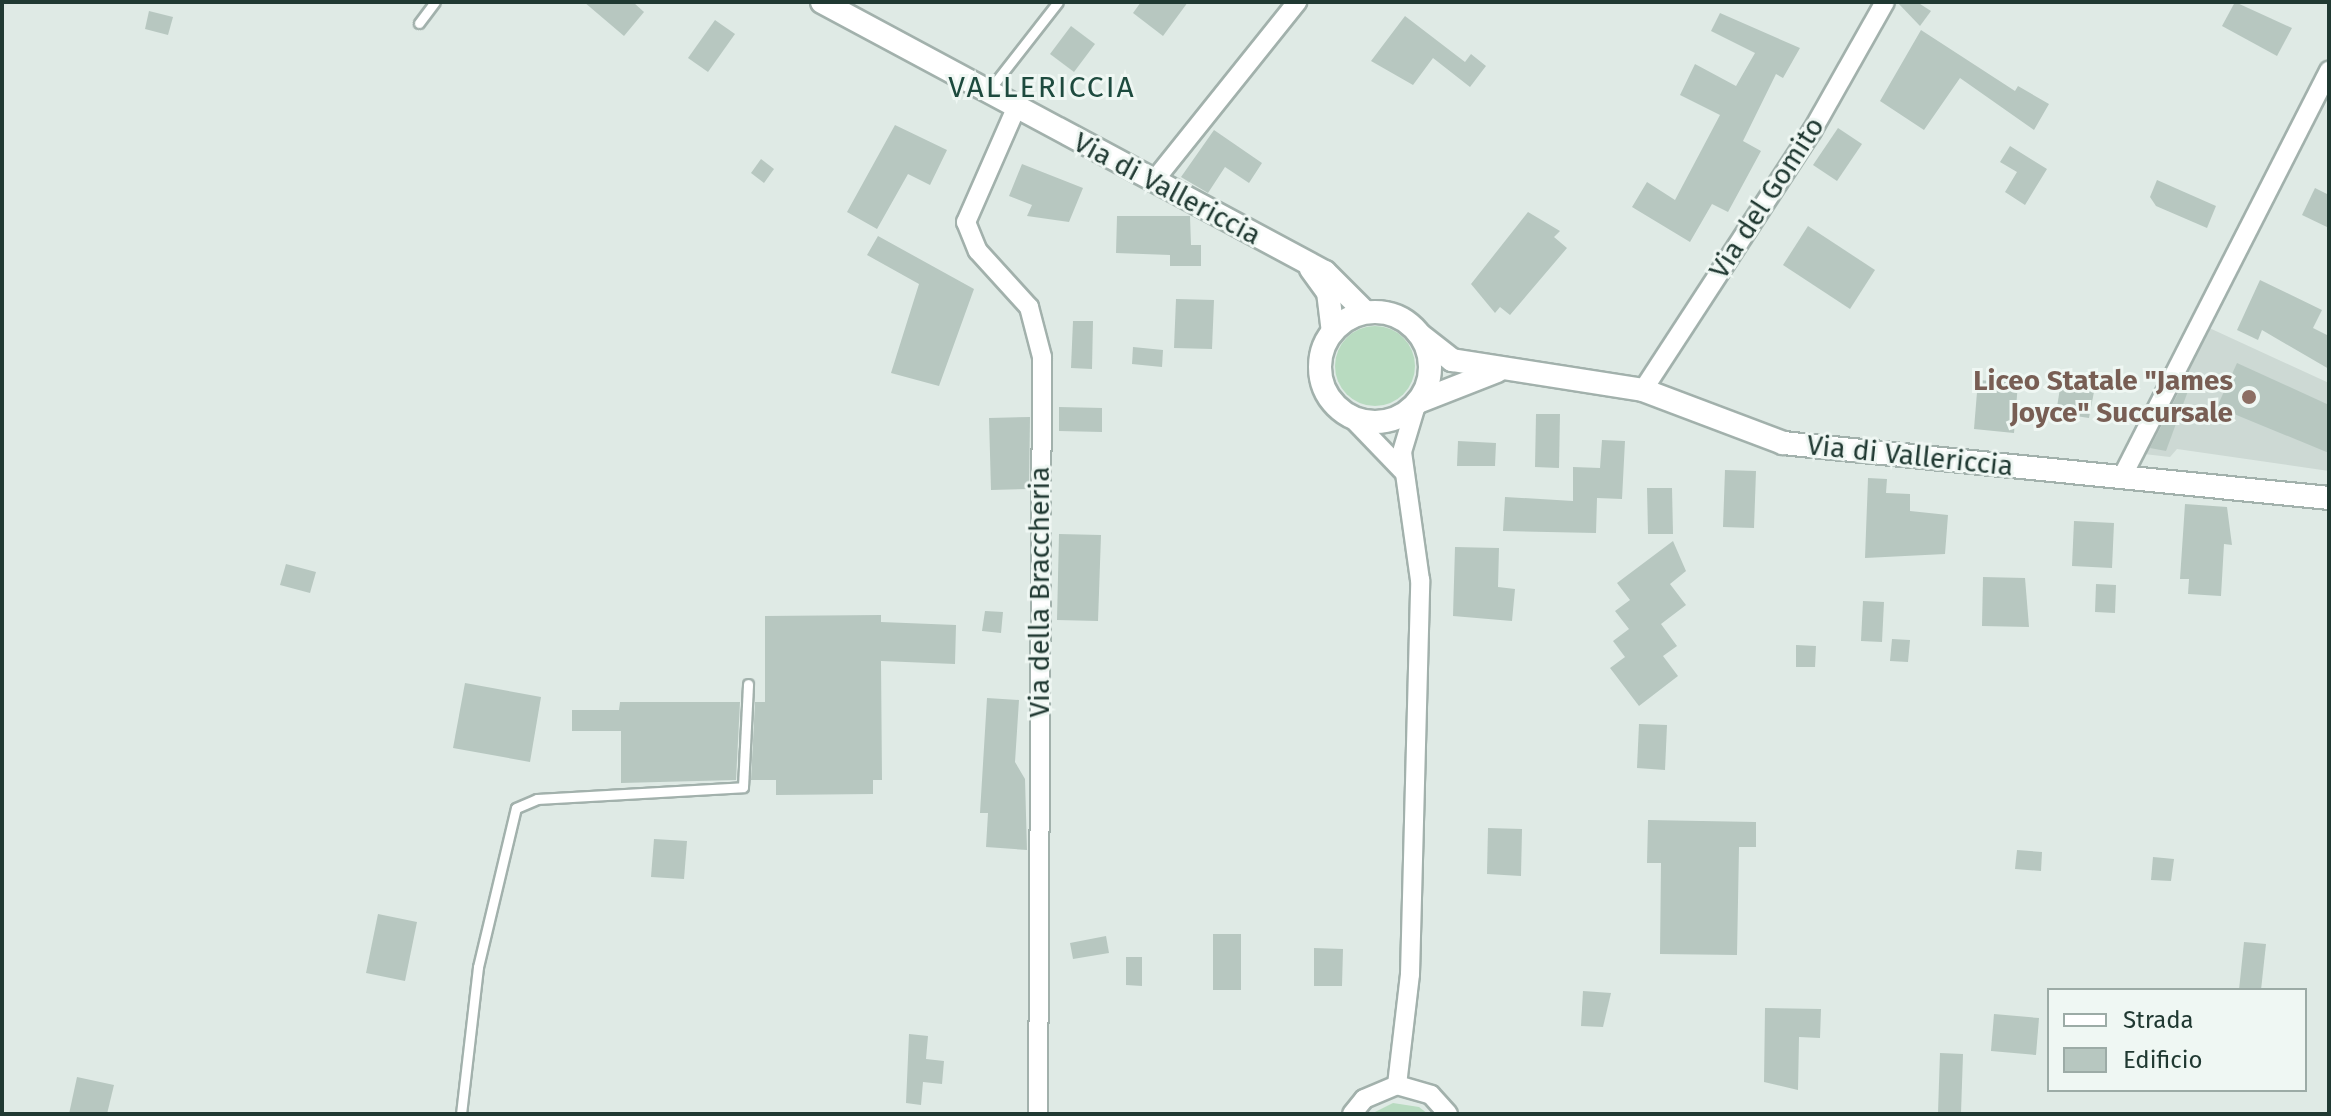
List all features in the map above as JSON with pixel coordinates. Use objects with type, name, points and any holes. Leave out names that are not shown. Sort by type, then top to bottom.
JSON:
[{"type":"street","name":"Via di Vallericcia","points":[[822,2],[990,89],[1153,182],[1302,260],[1337,280],[1365,312],[1396,315],[1452,360],[1643,390],[1783,443],[2329,498]]},
{"type":"street","points":[[1153,182],[1297,2]]},
{"type":"street","name":"Via del Gomito","points":[[1643,390],[1812,131],[1885,2]]},
{"type":"street","points":[[2123,475],[2329,70]]},
{"type":"street","name":"Via della Braccheria","points":[[1017,106],[966,214],[978,251],[1029,307],[1042,357],[1038,1114]]},
{"type":"street","name":"Via di Vallericcia","points":[[1302,260],[1328,292],[1333,331],[1320,372],[1333,402],[1350,416],[1386,421],[1417,402],[1502,369]]},
{"type":"street","points":[[1333,331],[1365,312]]},
{"type":"street","points":[[1397,1085],[1410,974],[1420,580],[1404,474],[1404,436],[1430,372],[1420,335]]},
{"type":"street","points":[[1350,416],[1393,453],[1404,474]]},
{"type":"street","points":[[1352,1114],[1364,1099],[1397,1085],[1431,1095],[1448,1114]]},
{"type":"lane","points":[[419,23],[435,2]]},
{"type":"lane","points":[[990,89],[1058,2]]},
{"type":"lane","points":[[461,1114],[476,978],[511,815],[537,799],[743,787],[748,684]]},
{"type":"shaded area","name":"Liceo Statale \"James Joyce\" Succursale","points":[[2205,326],[2329,383],[2329,471],[2177,449],[2170,457],[2144,454]]},
{"type":"green space","points":[[1375,326],[1390,329],[1403,338],[1412,351],[1415,366],[1412,381],[1403,394],[1390,403],[1375,406],[1360,403],[1347,394],[1338,381],[1335,366],[1338,351],[1347,338],[1360,329]]},
{"type":"green space","points":[[1393,1103],[1419,1107],[1428,1114],[1371,1114]]},
{"type":"building","points":[[584,2],[633,2],[644,12],[624,36]]},
{"type":"building","points":[[1141,2],[1188,2],[1163,36],[1133,13]]},
{"type":"building","points":[[1897,2],[1917,2],[1931,11],[1920,26]]},
{"type":"building","points":[[2235,2],[2292,28],[2277,56],[2222,26]]},
{"type":"building","points":[[149,11],[173,17],[168,35],[145,29]]},
{"type":"building","points":[[1720,13],[1800,48],[1783,78],[1776,74],[1743,141],[1761,151],[1728,212],[1712,204],[1690,242],[1632,207],[1647,182],[1675,200],[1720,115],[1680,95],[1695,64],[1736,86],[1755,53],[1711,31]]},
{"type":"building","points":[[1405,16],[1465,62],[1471,54],[1486,66],[1470,87],[1433,58],[1413,85],[1371,61]]},
{"type":"building","points":[[715,20],[735,34],[708,72],[688,58]]},
{"type":"building","points":[[1071,26],[1095,44],[1074,72],[1050,54]]},
{"type":"building","points":[[1921,30],[2015,91],[2018,86],[2049,104],[2034,130],[1960,78],[1924,130],[1880,101]]},
{"type":"building","points":[[895,125],[947,150],[930,185],[908,174],[877,229],[847,212]]},
{"type":"building","points":[[1838,128],[1862,144],[1837,181],[1813,165]]},
{"type":"building","points":[[1214,130],[1262,163],[1249,183],[1225,167],[1208,193],[1181,177]]},
{"type":"building","points":[[2010,146],[2047,169],[2025,205],[2005,192],[2017,172],[2000,162]]},
{"type":"building","points":[[761,159],[774,169],[764,183],[751,173]]},
{"type":"building","points":[[1022,164],[1083,188],[1069,222],[1027,216],[1032,205],[1009,196]]},
{"type":"building","points":[[2157,180],[2216,206],[2207,228],[2156,206],[2150,197]]},
{"type":"building","points":[[2315,188],[2329,195],[2329,228],[2302,215]]},
{"type":"building","points":[[1528,212],[1560,231],[1554,237],[1567,248],[1510,315],[1500,307],[1495,313],[1471,284]]},
{"type":"building","points":[[1117,216],[1190,216],[1191,245],[1201,245],[1201,266],[1170,266],[1170,255],[1116,253]]},
{"type":"building","points":[[1808,226],[1875,270],[1850,309],[1783,265]]},
{"type":"building","points":[[878,236],[974,289],[939,386],[891,373],[919,284],[867,255]]},
{"type":"building","points":[[2260,280],[2322,310],[2313,328],[2329,336],[2329,369],[2262,330],[2258,340],[2237,330]]},
{"type":"building","points":[[1176,299],[1214,300],[1212,349],[1174,348]]},
{"type":"building","points":[[1073,321],[1093,321],[1092,369],[1071,368]]},
{"type":"building","points":[[1133,347],[1163,350],[1162,367],[1132,364]]},
{"type":"building","points":[[2237,363],[2329,405],[2329,453],[2217,407]]},
{"type":"building","points":[[2062,376],[2096,381],[2089,418],[2056,413]]},
{"type":"building","points":[[2186,378],[2192,380],[2166,451],[2150,448]]},
{"type":"building","points":[[1978,380],[2018,383],[2014,433],[1974,429]]},
{"type":"building","points":[[1059,407],[1102,408],[1102,432],[1059,431]]},
{"type":"building","points":[[1536,414],[1560,414],[1559,468],[1535,467]]},
{"type":"building","points":[[1030,417],[1029,489],[991,490],[989,418]]},
{"type":"building","points":[[1602,440],[1625,441],[1622,499],[1597,498],[1596,533],[1503,531],[1505,497],[1573,501],[1573,467],[1600,468]]},
{"type":"building","points":[[1458,441],[1496,443],[1495,466],[1457,466]]},
{"type":"building","points":[[1725,470],[1756,471],[1754,528],[1723,527]]},
{"type":"building","points":[[1868,478],[1887,479],[1886,493],[1910,494],[1910,511],[1948,515],[1945,554],[1865,558]]},
{"type":"building","points":[[1647,488],[1672,488],[1673,534],[1648,534]]},
{"type":"building","points":[[2185,504],[2227,507],[2232,545],[2224,544],[2221,596],[2188,594],[2189,579],[2180,579]]},
{"type":"building","points":[[2074,521],[2114,523],[2112,568],[2072,566]]},
{"type":"building","points":[[1059,534],[1101,535],[1098,621],[1057,620]]},
{"type":"building","points":[[1673,541],[1686,571],[1670,584],[1686,605],[1661,624],[1677,646],[1663,656],[1678,676],[1639,706],[1610,668],[1625,657],[1613,641],[1629,629],[1615,611],[1630,600],[1617,583]]},
{"type":"building","points":[[1455,547],[1499,548],[1498,587],[1515,589],[1512,621],[1453,616]]},
{"type":"building","points":[[286,564],[316,572],[310,593],[280,585]]},
{"type":"building","points":[[1983,577],[2025,578],[2029,627],[1982,626]]},
{"type":"building","points":[[2096,584],[2116,585],[2115,613],[2095,612]]},
{"type":"building","points":[[1863,601],[1884,602],[1882,642],[1861,641]]},
{"type":"building","points":[[985,611],[1003,612],[1001,633],[982,631]]},
{"type":"building","points":[[881,615],[881,622],[956,625],[955,664],[881,661],[882,780],[873,780],[873,794],[776,795],[776,780],[751,780],[755,702],[765,702],[765,616]]},
{"type":"building","points":[[1892,639],[1910,640],[1908,662],[1890,661]]},
{"type":"building","points":[[1796,645],[1816,646],[1815,667],[1796,667]]},
{"type":"building","points":[[465,683],[541,697],[530,762],[453,748]]},
{"type":"building","points":[[987,698],[1019,700],[1015,762],[1025,779],[1027,850],[986,847],[988,813],[980,813]]},
{"type":"building","points":[[620,702],[740,702],[736,780],[621,783],[621,731],[572,731],[572,710],[619,710]]},
{"type":"building","points":[[1639,724],[1667,725],[1665,770],[1637,768]]},
{"type":"building","points":[[1648,820],[1756,822],[1756,847],[1739,847],[1737,955],[1660,954],[1661,863],[1647,863]]},
{"type":"building","points":[[1488,828],[1522,829],[1521,876],[1487,874]]},
{"type":"building","points":[[654,839],[687,841],[684,879],[651,877]]},
{"type":"building","points":[[2017,850],[2042,852],[2041,871],[2015,869]]},
{"type":"building","points":[[2153,857],[2174,859],[2171,881],[2151,880]]},
{"type":"building","points":[[378,914],[417,922],[405,981],[366,973]]},
{"type":"building","points":[[1213,934],[1241,934],[1241,990],[1213,990]]},
{"type":"building","points":[[1106,936],[1109,953],[1073,959],[1070,943]]},
{"type":"building","points":[[2244,942],[2266,944],[2261,988],[2239,988]]},
{"type":"building","points":[[1314,948],[1343,949],[1342,986],[1314,986]]},
{"type":"building","points":[[1126,957],[1142,957],[1142,986],[1126,985]]},
{"type":"building","points":[[1583,991],[1611,993],[1603,1027],[1581,1026]]},
{"type":"building","points":[[1765,1008],[1821,1009],[1820,1038],[1799,1037],[1798,1090],[1764,1082]]},
{"type":"building","points":[[1994,1014],[2039,1018],[2036,1055],[1991,1051]]},
{"type":"building","points":[[909,1034],[928,1036],[926,1059],[944,1061],[942,1084],[923,1082],[921,1105],[906,1103]]},
{"type":"building","points":[[1940,1053],[1963,1054],[1961,1113],[1938,1113]]},
{"type":"building","points":[[77,1077],[114,1085],[107,1114],[69,1114]]},
{"type":"place","name":"Liceo Statale \"James Joyce\" Succursale","points":[[2249,397]]},
{"type":"district","name":"VALLERICCIA","points":[[1042,87]]}]
